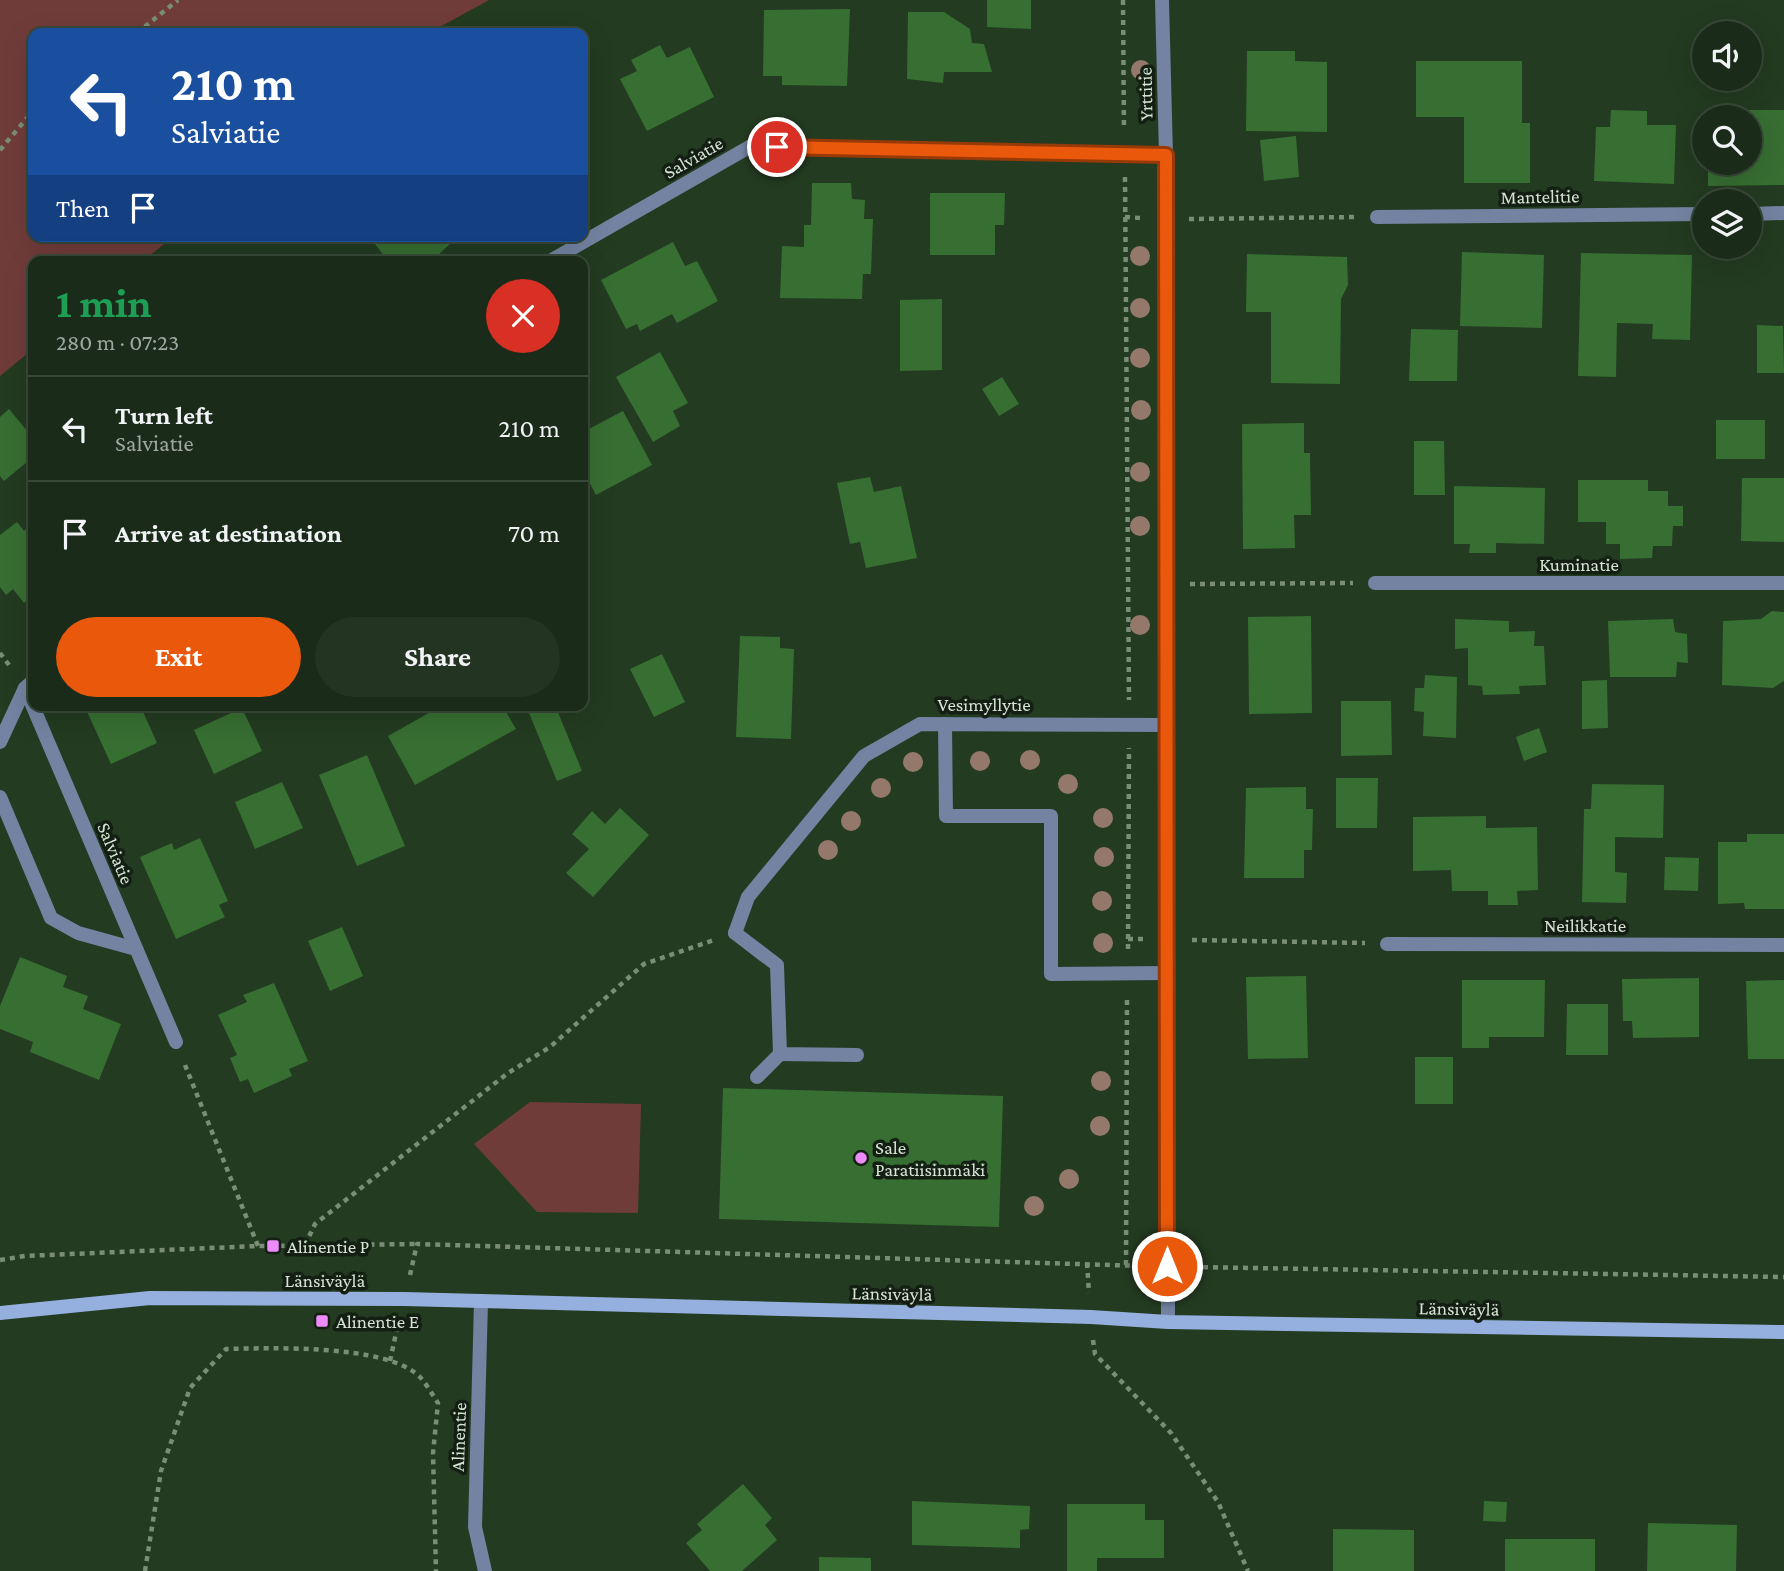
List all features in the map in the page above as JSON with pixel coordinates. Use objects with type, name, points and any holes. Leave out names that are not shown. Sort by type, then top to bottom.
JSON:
[{"type":"main road","name":"Länsiväylä","points":[[0,1313],[150,1298],[404,1300],[1091,1317],[1168,1322],[1784,1332]]},
{"type":"street","name":"Yrttitie","points":[[1162,0],[1166,155],[1168,1322]]},
{"type":"street","name":"Salviatie","points":[[588,239],[751,146],[1166,155]]},
{"type":"street","points":[[1762,214],[1784,213]]},
{"type":"street","name":"Mantelitie","points":[[1377,217],[1692,214]]},
{"type":"street","name":"Salviatie","points":[[559,256],[583,242]]},
{"type":"street","name":"Kuminatie","points":[[1374,583],[1784,583]]},
{"type":"street","points":[[0,742],[28,686]]},
{"type":"street","name":"Salviatie","points":[[40,711],[176,1042]]},
{"type":"street","name":"Vesimyllytie","points":[[734,933],[748,897],[864,756],[920,724],[1167,725]]},
{"type":"street","points":[[945,724],[946,816],[1051,816],[1051,974],[1166,973]]},
{"type":"street","points":[[0,797],[51,918],[78,933],[136,949]]},
{"type":"street","points":[[734,933],[777,965],[780,1054]]},
{"type":"street","name":"Neilikkatie","points":[[1387,944],[1784,944]]},
{"type":"street","points":[[757,1077],[780,1054],[857,1055]]},
{"type":"street","name":"Alinentie","points":[[481,1303],[475,1527],[485,1571]]},
{"type":"path","points":[[143,28],[178,0]]},
{"type":"path","points":[[1123,0],[1129,723],[1126,1265]]},
{"type":"path","points":[[0,150],[28,117]]},
{"type":"path","points":[[1125,217],[1377,217]]},
{"type":"path","points":[[1128,585],[1374,583]]},
{"type":"path","points":[[305,1245],[315,1224],[508,1073],[550,1047],[644,964],[734,933]]},
{"type":"path","points":[[1128,939],[1387,944]]},
{"type":"path","points":[[176,1042],[258,1246]]},
{"type":"path","points":[[390,1361],[418,1244]]},
{"type":"path","points":[[0,1260],[25,1256],[258,1246],[418,1244],[1167,1266],[1784,1277]]},
{"type":"path","points":[[1087,1264],[1095,1354],[1171,1433],[1218,1502],[1248,1571]]},
{"type":"path","points":[[145,1571],[161,1471],[190,1388],[226,1349],[303,1348],[390,1361],[418,1375],[438,1403],[433,1453],[436,1571]]},
{"type":"shaded area","points":[[0,0],[489,0],[438,28],[28,28],[28,242],[167,242],[149,256],[28,256],[28,353],[0,376]]},
{"type":"shaded area","points":[[530,1102],[641,1104],[638,1213],[537,1212],[474,1144]]},
{"type":"building","points":[[987,0],[1031,0],[1031,29],[987,27]]},
{"type":"building","points":[[850,9],[847,86],[782,85],[782,76],[763,76],[764,10]]},
{"type":"building","points":[[908,12],[944,12],[970,29],[972,43],[984,44],[992,72],[944,72],[943,83],[907,79]]},
{"type":"building","points":[[660,45],[667,58],[690,47],[714,97],[647,131],[620,79],[637,71],[631,60]]},
{"type":"building","points":[[1247,51],[1295,51],[1295,61],[1327,62],[1327,132],[1246,131]]},
{"type":"building","points":[[1416,61],[1522,61],[1522,123],[1530,123],[1530,183],[1464,183],[1464,117],[1416,117]]},
{"type":"building","points":[[1611,110],[1647,111],[1647,125],[1676,125],[1674,184],[1594,181],[1596,127],[1610,127]]},
{"type":"building","points":[[1762,110],[1784,110],[1784,185],[1708,186],[1708,175],[1762,175]]},
{"type":"building","points":[[1296,136],[1299,177],[1264,181],[1260,140]]},
{"type":"building","points":[[812,183],[851,183],[852,199],[865,200],[864,219],[873,219],[871,274],[863,274],[862,299],[780,298],[782,246],[804,247],[804,225],[811,225]]},
{"type":"building","points":[[930,193],[1005,193],[1004,225],[995,225],[995,255],[930,255]]},
{"type":"building","points":[[374,242],[452,242],[437,256],[384,256]]},
{"type":"building","points":[[673,242],[685,266],[697,261],[718,301],[677,323],[672,314],[640,331],[637,324],[626,329],[601,280]]},
{"type":"building","points":[[1462,252],[1544,255],[1542,328],[1460,326]]},
{"type":"building","points":[[1581,253],[1692,255],[1690,340],[1652,339],[1653,324],[1617,323],[1616,377],[1578,376]]},
{"type":"building","points":[[1247,254],[1347,257],[1348,285],[1341,299],[1340,384],[1271,383],[1271,312],[1246,312]]},
{"type":"building","points":[[942,299],[942,370],[900,371],[900,300]]},
{"type":"building","points":[[1757,325],[1783,326],[1784,373],[1757,373]]},
{"type":"building","points":[[1411,329],[1458,330],[1457,381],[1409,381]]},
{"type":"building","points":[[660,352],[688,403],[673,411],[680,426],[653,442],[616,377]]},
{"type":"building","points":[[1002,377],[1019,404],[999,416],[982,389]]},
{"type":"building","points":[[9,409],[28,432],[28,461],[4,481],[0,476],[0,417]]},
{"type":"building","points":[[623,411],[652,465],[596,495],[588,480],[588,429]]},
{"type":"building","points":[[1716,420],[1765,420],[1765,459],[1716,459]]},
{"type":"building","points":[[1304,423],[1304,453],[1310,453],[1311,515],[1294,515],[1295,548],[1243,549],[1242,424]]},
{"type":"building","points":[[1414,441],[1444,441],[1445,495],[1414,495]]},
{"type":"building","points":[[870,477],[874,492],[901,486],[917,558],[866,568],[860,542],[850,544],[837,483]]},
{"type":"building","points":[[1742,478],[1784,478],[1784,542],[1741,541]]},
{"type":"building","points":[[1578,480],[1648,480],[1648,491],[1668,491],[1668,506],[1683,506],[1683,526],[1673,526],[1672,546],[1653,546],[1652,558],[1620,559],[1620,544],[1606,544],[1606,522],[1578,522]]},
{"type":"building","points":[[1454,486],[1545,488],[1544,544],[1496,543],[1496,553],[1469,553],[1470,544],[1454,544]]},
{"type":"building","points":[[17,522],[24,531],[28,527],[28,599],[24,603],[13,589],[6,595],[0,587],[0,535]]},
{"type":"building","points":[[1772,611],[1784,612],[1784,681],[1773,688],[1722,685],[1723,621],[1761,619]]},
{"type":"building","points":[[1311,616],[1312,713],[1249,714],[1248,617]]},
{"type":"building","points":[[1455,619],[1509,621],[1509,632],[1535,631],[1534,646],[1544,646],[1546,685],[1519,686],[1520,694],[1483,695],[1482,686],[1468,685],[1468,648],[1455,649]]},
{"type":"building","points":[[1673,619],[1675,632],[1687,634],[1688,663],[1677,662],[1676,677],[1610,677],[1608,621]]},
{"type":"building","points":[[740,636],[780,637],[780,648],[794,649],[791,739],[736,737]]},
{"type":"building","points":[[662,654],[685,702],[654,717],[630,669]]},
{"type":"building","points":[[1425,675],[1457,677],[1456,738],[1423,736],[1424,712],[1414,711],[1415,688],[1424,688]]},
{"type":"building","points":[[1607,680],[1608,728],[1582,729],[1582,681]]},
{"type":"building","points":[[1341,701],[1391,701],[1392,755],[1341,756]]},
{"type":"building","points":[[87,711],[143,711],[157,743],[111,764]]},
{"type":"building","points":[[235,711],[243,711],[262,751],[214,774],[194,730]]},
{"type":"building","points":[[432,711],[506,711],[516,729],[415,785],[388,736]]},
{"type":"building","points":[[528,711],[557,711],[582,771],[557,781]]},
{"type":"building","points":[[1539,728],[1547,752],[1524,761],[1516,737]]},
{"type":"building","points":[[367,755],[405,846],[357,866],[319,775]]},
{"type":"building","points":[[1336,778],[1378,778],[1377,828],[1336,828]]},
{"type":"building","points":[[282,782],[303,828],[255,849],[235,802]]},
{"type":"building","points":[[1592,784],[1664,785],[1663,838],[1615,837],[1615,872],[1627,873],[1626,903],[1582,902],[1584,809],[1591,809]]},
{"type":"building","points":[[1306,787],[1306,809],[1313,809],[1312,850],[1304,850],[1304,878],[1244,878],[1246,788]]},
{"type":"building","points":[[620,808],[649,835],[593,897],[566,873],[589,849],[572,834],[592,811],[605,824]]},
{"type":"building","points":[[1486,816],[1486,828],[1537,827],[1538,890],[1517,891],[1518,905],[1488,905],[1488,891],[1452,891],[1451,870],[1413,871],[1413,817]]},
{"type":"building","points":[[1747,834],[1784,834],[1784,909],[1745,909],[1744,903],[1718,904],[1718,842],[1747,842]]},
{"type":"building","points":[[200,838],[228,901],[219,905],[225,917],[176,939],[140,857],[172,843],[174,850]]},
{"type":"building","points":[[1665,857],[1699,858],[1698,891],[1664,890]]},
{"type":"building","points":[[342,927],[363,976],[330,991],[308,941]]},
{"type":"building","points":[[20,957],[67,976],[63,987],[88,996],[83,1009],[121,1024],[99,1080],[30,1052],[33,1042],[0,1029],[0,1006]]},
{"type":"building","points":[[1306,976],[1308,1058],[1248,1059],[1246,977]]},
{"type":"building","points":[[1699,978],[1699,1037],[1633,1038],[1632,1021],[1623,1021],[1622,979]]},
{"type":"building","points":[[1462,980],[1545,980],[1544,1037],[1489,1037],[1489,1048],[1462,1048]]},
{"type":"building","points":[[1784,980],[1784,1059],[1748,1059],[1746,981]]},
{"type":"building","points":[[274,983],[308,1061],[289,1069],[292,1076],[254,1093],[248,1079],[240,1082],[230,1058],[237,1055],[218,1015],[247,1002],[243,995]]},
{"type":"building","points":[[1567,1004],[1608,1004],[1608,1055],[1566,1055]]},
{"type":"building","points":[[1415,1057],[1453,1057],[1453,1104],[1415,1104]]},
{"type":"building","name":"Sale Paratiisinmäki","points":[[723,1088],[1003,1096],[999,1227],[719,1219]]},
{"type":"building","points":[[743,1484],[772,1518],[765,1525],[777,1540],[742,1571],[710,1571],[686,1543],[702,1530],[697,1524]]},
{"type":"building","points":[[912,1501],[1030,1506],[1029,1529],[1020,1530],[1020,1548],[912,1545]]},
{"type":"building","points":[[1484,1501],[1507,1502],[1506,1522],[1483,1521]]},
{"type":"building","points":[[1067,1504],[1145,1504],[1145,1520],[1164,1520],[1164,1558],[1097,1558],[1097,1571],[1067,1571]]},
{"type":"building","points":[[1648,1523],[1737,1525],[1736,1571],[1647,1571]]},
{"type":"building","points":[[1333,1529],[1414,1530],[1414,1571],[1333,1571]]},
{"type":"building","points":[[1505,1539],[1595,1539],[1595,1571],[1505,1571]]},
{"type":"building","points":[[819,1557],[871,1558],[871,1571],[819,1571]]},
{"type":"place","name":"Sale Paratiisinmäki","points":[[861,1158]]},
{"type":"place","name":"Alinentie P","points":[[273,1246]]},
{"type":"place","name":"Alinentie E","points":[[322,1321]]},
{"type":"route","points":[[777,147],[1166,155],[1167,1266]]}]
